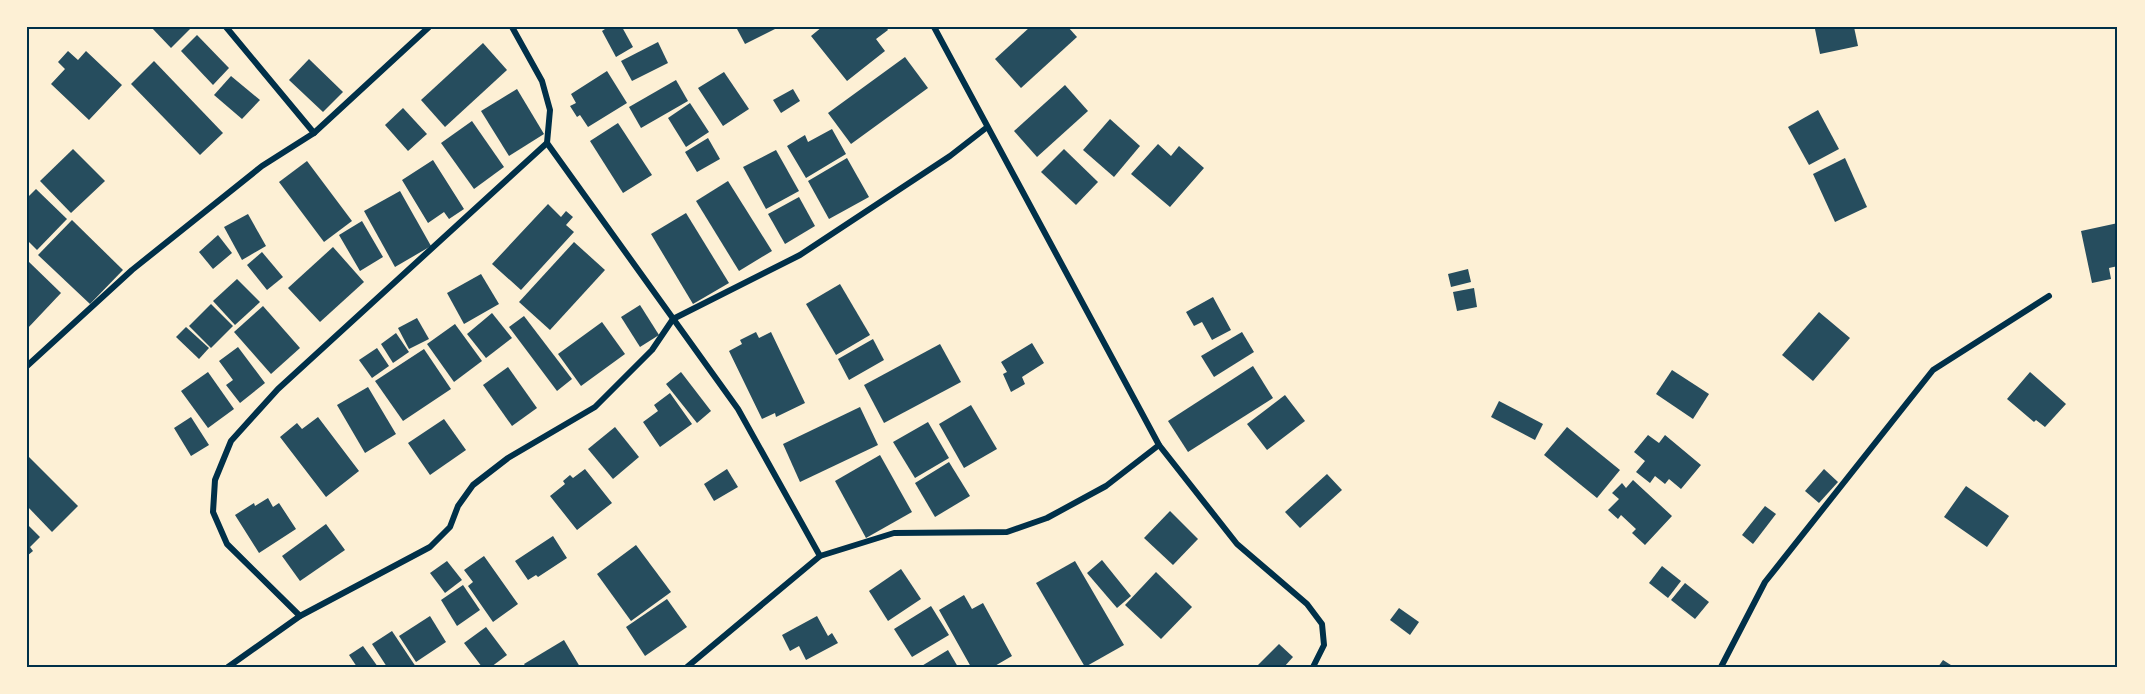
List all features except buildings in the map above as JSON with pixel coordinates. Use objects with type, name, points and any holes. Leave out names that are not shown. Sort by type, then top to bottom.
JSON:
[{"type":"street","points":[[226,27],[314,133]]},
{"type":"street","points":[[27,366],[142,262],[262,166],[314,133],[429,27]]},
{"type":"street","points":[[512,27],[542,81],[550,110],[547,143],[738,409],[820,556]]},
{"type":"street","points":[[933,27],[1159,445],[1237,544],[1307,604],[1322,624],[1324,645],[1313,667]]},
{"type":"street","points":[[228,667],[300,616],[430,547],[450,527],[458,506],[473,485],[508,458],[595,407],[652,350],[673,318],[800,255],[950,156],[986,128]]},
{"type":"street","points":[[300,616],[226,544],[213,512],[215,480],[231,441],[278,388],[547,143]]},
{"type":"street","points":[[1721,667],[1765,582],[1933,370],[2049,296]]},
{"type":"street","points":[[687,667],[820,556],[894,532],[1008,532],[1047,518],[1106,486],[1159,445]]}]
